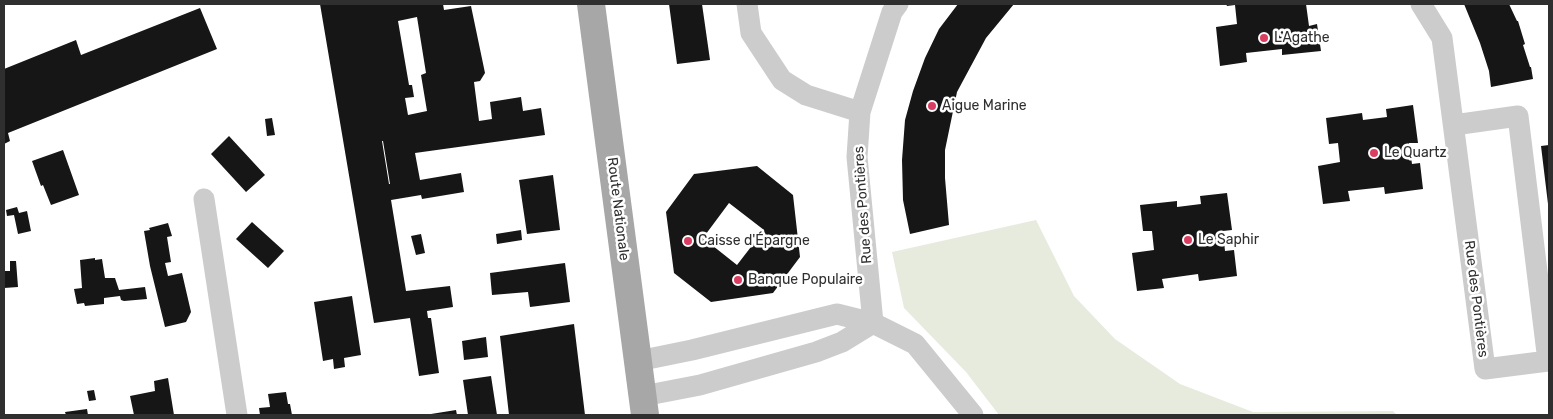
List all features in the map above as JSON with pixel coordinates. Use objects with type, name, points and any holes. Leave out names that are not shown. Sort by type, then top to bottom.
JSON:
[{"type":"main road","name":"Route Nationale","points":[[591,4],[644,406]]},
{"type":"street","points":[[747,4],[751,33],[782,80],[806,95],[860,112]]},
{"type":"street","name":"Rue des Pontières","points":[[873,322],[857,157],[860,112],[892,12],[898,4]]},
{"type":"street","name":"Rue des Pontières","points":[[1421,4],[1442,38],[1485,369],[1548,361],[1518,116],[1454,125]]},
{"type":"street","points":[[204,199],[237,415]]},
{"type":"street","points":[[638,361],[838,314],[873,322],[915,344],[973,415]]},
{"type":"street","points":[[644,406],[700,385],[816,352],[842,342],[873,322]]},
{"type":"shaded area","points":[[1036,220],[1074,296],[1115,339],[1180,384],[1253,412],[1393,411],[1397,415],[999,415],[966,372],[904,308],[892,252]]},
{"type":"building","points":[[320,4],[443,4],[444,10],[471,6],[485,73],[480,81],[474,82],[479,121],[492,119],[490,102],[521,97],[523,111],[541,108],[545,135],[415,153],[420,180],[461,173],[464,192],[422,199],[421,195],[391,200],[406,291],[450,286],[453,307],[427,311],[428,318],[431,318],[439,373],[419,376],[410,318],[374,323]],"holes":[[[417,17],[426,73],[421,75],[427,111],[408,115],[405,98],[414,97],[412,85],[409,85],[398,21]],[[383,141],[390,184],[389,184]]]},
{"type":"building","points":[[669,4],[702,4],[710,60],[677,64]]},
{"type":"building","name":"Aigue Marine","points":[[958,4],[1014,4],[986,38],[957,92],[945,150],[949,225],[910,234],[903,200],[902,160],[905,120],[925,58],[939,29]]},
{"type":"building","name":"L'Agathe","points":[[1226,4],[1306,4],[1309,26],[1317,24],[1321,51],[1282,55],[1282,49],[1246,53],[1247,62],[1220,66],[1216,27],[1237,24],[1235,5],[1227,6]]},
{"type":"building","points":[[1464,4],[1509,4],[1518,21],[1533,79],[1491,87],[1489,71],[1480,43]]},
{"type":"building","points":[[200,8],[217,49],[8,133],[10,141],[4,144],[4,69],[76,40],[81,55]]},
{"type":"building","name":"Le Quartz","points":[[1413,105],[1418,143],[1409,143],[1412,164],[1420,163],[1423,189],[1385,194],[1384,187],[1348,191],[1350,201],[1323,204],[1318,166],[1340,162],[1338,143],[1329,144],[1326,118],[1362,113],[1363,120],[1387,117],[1386,109]]},
{"type":"building","points":[[272,118],[275,135],[267,136],[265,119]]},
{"type":"building","points":[[229,136],[265,175],[246,192],[211,154]]},
{"type":"building","points":[[1549,145],[1549,204],[1548,204],[1541,146]]},
{"type":"building","points":[[63,150],[79,195],[51,205],[43,185],[41,186],[32,161]]},
{"type":"building","points":[[757,166],[793,195],[800,257],[773,293],[711,302],[674,273],[666,212],[694,174]],"holes":[[[729,203],[764,230],[737,265],[703,238]]]},
{"type":"building","points":[[553,175],[560,230],[527,234],[519,180]]},
{"type":"building","name":"Le Saphir","points":[[1227,193],[1232,230],[1223,231],[1225,251],[1234,250],[1237,276],[1199,281],[1198,274],[1162,279],[1164,288],[1137,291],[1132,253],[1154,250],[1152,231],[1143,231],[1140,205],[1177,201],[1177,207],[1201,204],[1200,196]]},
{"type":"building","points":[[17,207],[19,213],[27,211],[31,231],[18,234],[14,215],[7,216],[6,210]]},
{"type":"building","points":[[252,222],[284,251],[268,268],[236,239]]},
{"type":"building","points":[[168,223],[172,236],[167,237],[171,262],[165,263],[168,276],[182,273],[191,312],[186,322],[165,327],[150,266],[144,231]]},
{"type":"building","points":[[521,230],[522,240],[497,244],[496,234]]},
{"type":"building","points":[[421,234],[425,253],[416,255],[411,236]]},
{"type":"building","points":[[95,258],[95,260],[102,259],[105,278],[115,278],[119,290],[145,287],[147,299],[124,301],[121,300],[120,296],[104,298],[104,304],[85,306],[84,303],[77,304],[74,289],[82,288],[80,260]]},
{"type":"building","points":[[10,261],[16,261],[18,287],[4,288],[4,271],[10,271]]},
{"type":"building","points":[[565,263],[570,302],[530,307],[528,292],[492,295],[490,273]]},
{"type":"building","points":[[352,296],[361,355],[344,358],[345,367],[334,369],[333,359],[323,361],[314,302]]},
{"type":"building","points":[[574,324],[585,415],[509,415],[500,336]]},
{"type":"building","points":[[486,337],[488,357],[464,360],[462,341]]},
{"type":"building","points":[[491,376],[497,415],[468,415],[463,380]]},
{"type":"building","points":[[168,378],[174,415],[134,415],[130,396],[155,391],[154,381]]},
{"type":"building","points":[[94,390],[96,400],[89,401],[87,391]]},
{"type":"building","points":[[286,392],[292,415],[260,415],[259,408],[270,407],[268,394]]},
{"type":"building","points":[[87,409],[88,415],[66,415],[65,412]]},
{"type":"building","points":[[456,410],[457,415],[431,415],[431,414]]},
{"type":"place","name":"L'Agathe","points":[[1264,38]]},
{"type":"place","name":"Aigue Marine","points":[[932,106]]},
{"type":"place","name":"Le Quartz","points":[[1374,153]]},
{"type":"place","name":"Le Saphir","points":[[1188,240]]},
{"type":"place","name":"Caisse d'Épargne","points":[[688,241]]},
{"type":"place","name":"Banque Populaire","points":[[738,280]]}]
